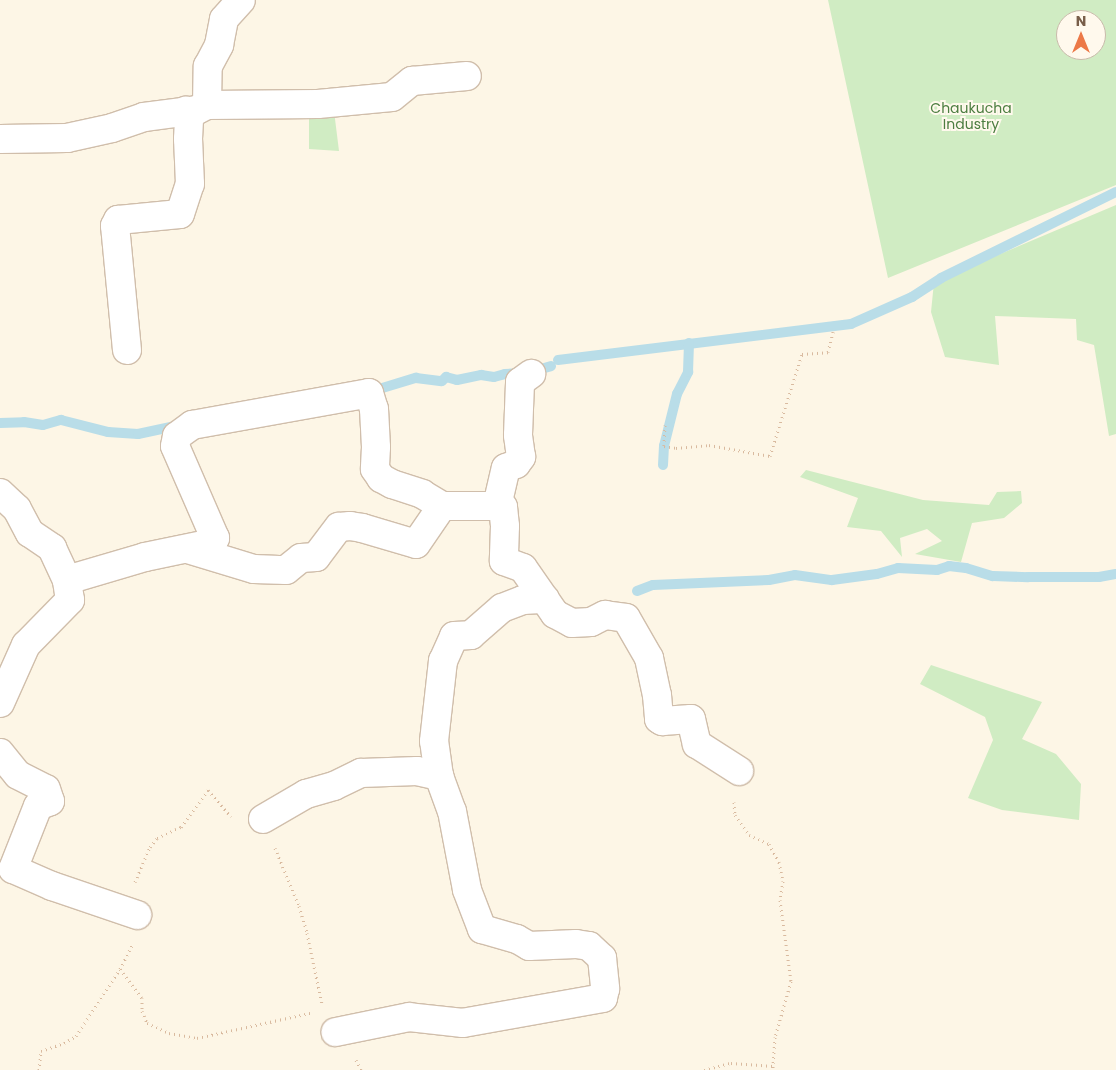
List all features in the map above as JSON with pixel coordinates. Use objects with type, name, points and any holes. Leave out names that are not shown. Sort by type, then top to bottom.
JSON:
[{"type":"street","points":[[127,350],[115,226],[118,220],[180,214],[190,184],[189,119],[197,108],[208,66],[219,46],[224,18],[241,0]]},
{"type":"street","points":[[0,139],[67,138],[144,117],[197,108],[318,104],[392,97],[412,81],[467,76]]},
{"type":"street","points":[[497,506],[506,468],[516,464],[521,457],[518,434],[520,382],[530,374]]},
{"type":"street","points":[[67,580],[145,557],[212,543],[215,538],[175,446],[177,436],[192,425],[369,393],[374,409],[376,473],[392,484],[422,494],[442,506],[503,507],[505,526],[504,561],[523,568],[555,614],[572,623],[591,622],[605,615],[626,618],[649,658],[657,695],[659,719],[662,721],[691,719],[697,744],[739,771]]},
{"type":"street","points":[[0,493],[17,508],[30,533],[52,548],[67,580],[70,600],[26,645],[0,703]]},
{"type":"street","points":[[188,549],[254,569],[286,570],[301,558],[316,557],[339,528],[350,526],[362,528],[416,544],[442,506]]},
{"type":"street","points":[[329,1021],[409,1018],[463,1023],[603,998],[602,958],[589,946],[576,944],[529,946],[482,928],[467,890],[452,812],[439,776],[434,741],[443,661],[454,636],[472,635],[502,608],[522,600],[545,599]]},
{"type":"street","points":[[0,753],[18,775],[46,789],[50,801],[38,806],[13,870],[52,886],[136,915]]},
{"type":"street","points":[[263,819],[306,794],[334,786],[361,773],[417,771],[439,776]]},
{"type":"path","points":[[665,425],[664,446],[676,448],[709,445],[770,456],[802,354],[828,352],[833,332]]},
{"type":"path","points":[[704,1070],[731,1063],[773,1068],[775,1037],[791,981],[780,900],[783,881],[779,862],[768,844],[749,835],[735,815],[734,800],[740,784],[739,771]]},
{"type":"path","points":[[39,1070],[41,1051],[64,1043],[76,1036],[120,969],[133,943],[136,915],[133,887],[150,847],[157,838],[181,827],[208,790],[232,816],[240,821],[253,816],[263,819],[299,906],[329,1021]]},
{"type":"path","points":[[120,969],[142,998],[142,1011],[147,1023],[169,1033],[197,1038],[313,1012]]},
{"type":"green space","name":"Chaukucha Industry","points":[[828,0],[1116,0],[1116,185],[888,278]]},
{"type":"green space","points":[[333,103],[339,151],[309,149],[309,109]]},
{"type":"green space","points":[[1116,205],[1116,434],[1109,436],[1094,345],[1077,340],[1076,319],[995,316],[999,365],[945,357],[931,312],[934,282]]},
{"type":"green space","points":[[806,470],[923,500],[989,505],[997,492],[1021,491],[1022,503],[1004,518],[972,523],[961,562],[915,554],[942,541],[927,529],[900,538],[902,557],[881,531],[847,527],[858,498],[800,477]]},
{"type":"green space","points":[[931,665],[1042,702],[1022,739],[1056,754],[1081,784],[1079,820],[1002,810],[968,798],[993,740],[985,717],[920,684]]},
{"type":"waterway","points":[[558,360],[851,324],[912,297],[941,278],[1116,192]]},
{"type":"waterway","points":[[663,465],[664,446],[677,394],[688,372],[689,343]]},
{"type":"waterway","points":[[370,389],[379,389],[416,378],[442,381],[446,377],[457,380],[481,375],[494,377],[505,374],[527,373],[551,366]]},
{"type":"waterway","points":[[0,423],[24,422],[43,425],[61,420],[108,432],[138,434],[180,425]]},
{"type":"waterway","points":[[637,591],[653,585],[769,580],[795,575],[832,580],[877,574],[898,568],[937,570],[949,566],[966,568],[993,576],[1099,577],[1116,574]]}]
